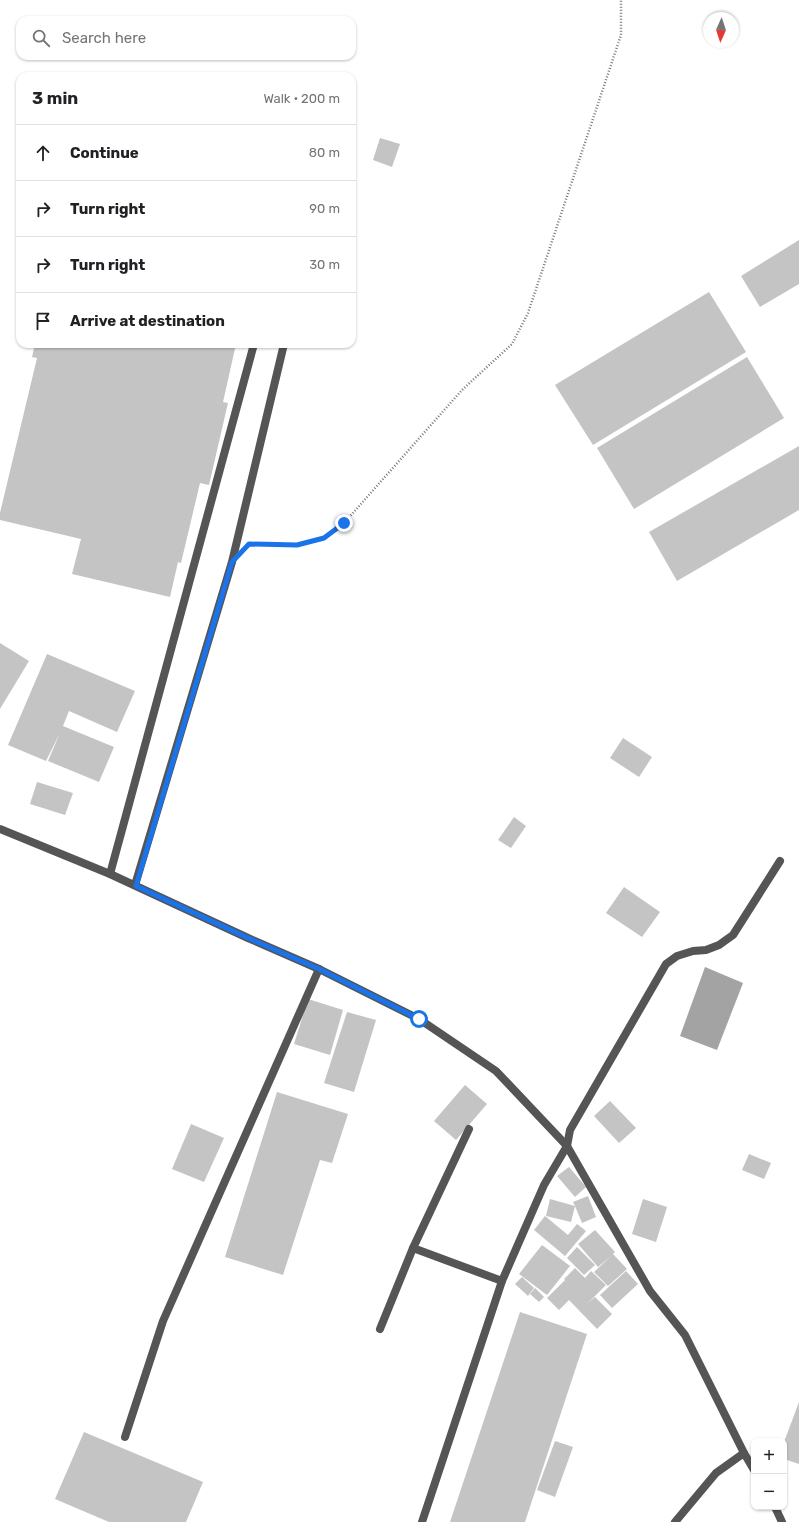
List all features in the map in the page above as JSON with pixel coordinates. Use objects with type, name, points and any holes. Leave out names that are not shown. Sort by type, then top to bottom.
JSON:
[{"type":"street","points":[[110,874],[253,348]]},
{"type":"street","points":[[136,886],[232,562],[283,348]]},
{"type":"street","points":[[0,829],[110,874],[319,969],[419,1019],[496,1071],[567,1146],[650,1291],[685,1335],[751,1465]]},
{"type":"street","points":[[422,1522],[502,1281],[544,1185],[567,1146],[570,1130],[666,964],[677,956],[693,951],[706,950],[719,945],[733,935],[780,861]]},
{"type":"street","points":[[125,1437],[163,1321],[319,969]]},
{"type":"street","points":[[380,1329],[413,1248],[469,1129]]},
{"type":"street","points":[[413,1248],[502,1281]]},
{"type":"street","points":[[675,1522],[716,1473],[744,1453]]},
{"type":"street","points":[[776,1510],[782,1522]]},
{"type":"path","points":[[232,562],[249,544],[297,545],[324,538],[344,523],[462,390],[512,344],[528,313],[618,42],[620,35],[621,0]]},
{"type":"shaded area","points":[[705,967],[743,983],[717,1050],[680,1036]]},
{"type":"building","points":[[380,138],[400,144],[392,167],[373,160]]},
{"type":"building","points":[[799,240],[799,284],[760,307],[741,276]]},
{"type":"building","points":[[709,292],[746,352],[593,445],[555,385]]},
{"type":"building","points":[[34,348],[235,348],[223,402],[228,403],[209,485],[200,483],[181,563],[178,562],[170,597],[72,574],[81,539],[0,520],[0,513],[37,358],[32,357]]},
{"type":"building","points":[[747,357],[784,418],[634,509],[597,448]]},
{"type":"building","points":[[799,446],[799,510],[677,581],[649,532]]},
{"type":"building","points":[[0,643],[29,661],[0,709]]},
{"type":"building","points":[[47,654],[135,691],[117,732],[69,711],[63,726],[114,747],[99,782],[48,761],[60,733],[46,761],[8,745]]},
{"type":"building","points":[[623,738],[652,757],[639,777],[610,758]]},
{"type":"building","points":[[37,782],[73,793],[65,815],[30,804]]},
{"type":"building","points":[[514,817],[526,826],[511,848],[498,840]]},
{"type":"building","points":[[624,887],[660,912],[642,937],[606,913]]},
{"type":"building","points":[[308,999],[343,1010],[330,1055],[294,1044]]},
{"type":"building","points":[[347,1012],[376,1020],[354,1092],[324,1083]]},
{"type":"building","points":[[465,1085],[487,1104],[456,1140],[434,1121]]},
{"type":"building","points":[[277,1092],[348,1114],[332,1163],[320,1160],[283,1275],[225,1257]]},
{"type":"building","points":[[610,1101],[636,1128],[619,1143],[594,1116]]},
{"type":"building","points":[[191,1124],[224,1138],[204,1182],[172,1169]]},
{"type":"building","points":[[749,1154],[771,1163],[764,1179],[742,1170]]},
{"type":"building","points":[[569,1167],[586,1187],[575,1197],[557,1176]]},
{"type":"building","points":[[588,1196],[596,1217],[582,1223],[573,1202]]},
{"type":"building","points":[[550,1199],[575,1206],[571,1222],[546,1216]]},
{"type":"building","points":[[643,1199],[667,1207],[656,1242],[632,1234]]},
{"type":"building","points":[[545,1216],[568,1235],[577,1224],[586,1231],[565,1256],[534,1230]]},
{"type":"building","points":[[595,1230],[615,1252],[613,1254],[627,1269],[608,1286],[594,1272],[611,1256],[598,1267],[578,1244]]},
{"type":"building","points":[[542,1245],[570,1266],[547,1295],[519,1274]]},
{"type":"building","points":[[577,1247],[595,1265],[584,1275],[567,1258]]},
{"type":"building","points":[[575,1268],[585,1278],[591,1271],[606,1285],[587,1304],[595,1297],[612,1314],[597,1329],[569,1300],[559,1310],[547,1298],[565,1280],[578,1291],[564,1279]]},
{"type":"building","points":[[626,1271],[638,1284],[612,1308],[600,1295]]},
{"type":"building","points":[[522,1277],[534,1288],[528,1296],[515,1284]]},
{"type":"building","points":[[535,1288],[544,1297],[539,1302],[530,1294]]},
{"type":"building","points":[[520,1312],[587,1334],[525,1522],[450,1522]]},
{"type":"building","points":[[799,1402],[799,1464],[787,1460],[787,1438],[786,1438]]},
{"type":"building","points":[[84,1432],[203,1482],[186,1522],[109,1522],[55,1499]]},
{"type":"building","points":[[555,1441],[573,1447],[555,1497],[537,1490]]},
{"type":"route","points":[[344,523],[324,538],[297,545],[249,544],[232,562],[136,886],[319,969],[419,1019]]}]
